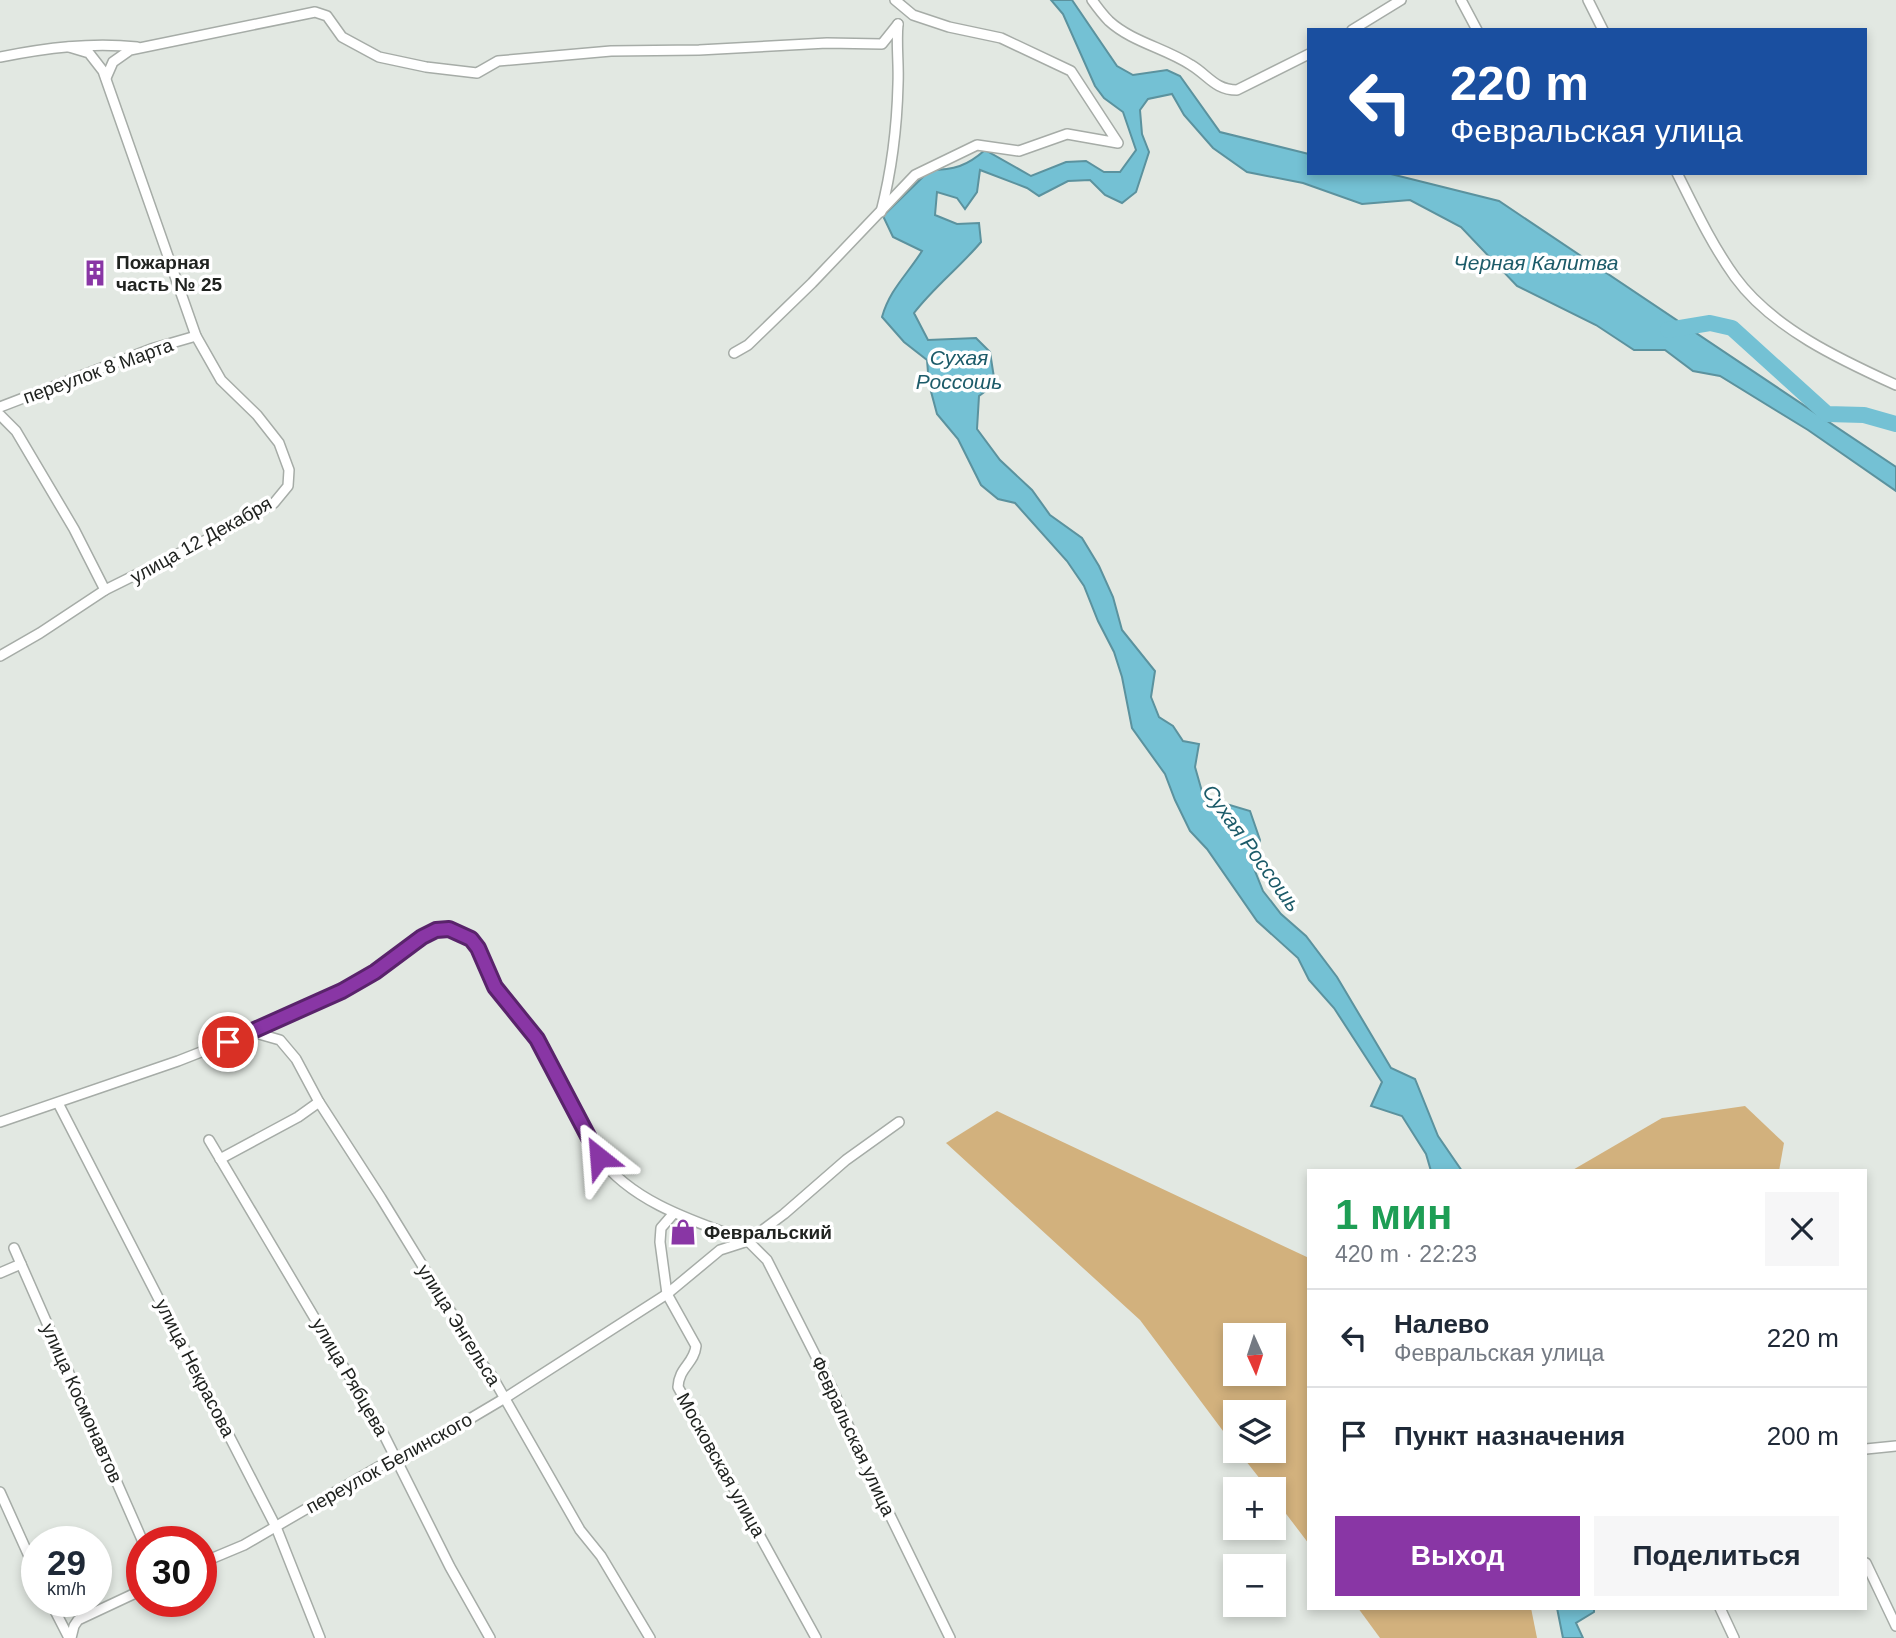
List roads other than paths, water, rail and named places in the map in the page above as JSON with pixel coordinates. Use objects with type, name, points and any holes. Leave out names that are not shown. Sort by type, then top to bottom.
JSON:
[{"type":"street","points":[[734,353],[748,345],[915,175],[977,145],[1018,150],[1067,134],[1118,142],[1071,72],[1001,38],[949,27],[913,15],[895,0]]},
{"type":"street","points":[[1092,0],[1108,21],[1191,64],[1217,87],[1226,90],[1237,90],[1307,55]]},
{"type":"street","points":[[1355,28],[1401,0]]},
{"type":"street","points":[[1461,0],[1476,28]]},
{"type":"street","points":[[1588,0],[1602,28]]},
{"type":"street","points":[[106,78],[113,62],[130,50],[315,12],[327,16],[342,37],[379,57],[426,67],[477,73],[498,61],[611,51],[699,50],[827,43],[881,44],[898,24],[895,142],[889,182],[880,213]]},
{"type":"street","points":[[0,57],[105,44],[146,48]]},
{"type":"street","name":"улица 12 Декабря","points":[[0,656],[105,590],[234,526],[274,503],[288,486],[289,470],[279,443],[257,415],[221,380],[197,337],[106,78],[89,53],[68,47]]},
{"type":"street","points":[[1678,175],[1716,248],[1737,280],[1766,308],[1797,333],[1850,364],[1896,385]]},
{"type":"street","name":"переулок 8 Марта","points":[[0,407],[151,349],[197,337]]},
{"type":"street","points":[[0,415],[16,431],[74,529],[105,590]]},
{"type":"street","name":"Февральская улица","points":[[0,1122],[252,1032],[342,991],[436,930],[449,929],[461,933],[471,939],[478,948],[495,987],[537,1039],[599,1157],[609,1169],[651,1200],[674,1213],[748,1241],[767,1260],[832,1388],[864,1462],[950,1638]]},
{"type":"street","name":"улица Энгельса","points":[[252,1032],[280,1040],[296,1059],[319,1102],[454,1317],[471,1350],[492,1376],[580,1530],[601,1556],[650,1638]]},
{"type":"street","points":[[220,1159],[298,1117],[319,1102]]},
{"type":"street","name":"улица Некрасова","points":[[58,1103],[276,1527],[320,1638]]},
{"type":"street","points":[[748,1241],[784,1214],[846,1160],[899,1122]]},
{"type":"street","name":"улица Рябцева","points":[[209,1140],[343,1363],[490,1638]]},
{"type":"street","points":[[667,1294],[660,1242],[661,1228],[674,1213]]},
{"type":"street","name":"переулок Белинского","points":[[217,1556],[244,1545],[396,1458],[414,1452],[505,1398],[667,1294],[720,1250],[748,1241]]},
{"type":"street","name":"улица Космонавтов","points":[[14,1248],[136,1526]]},
{"type":"street","points":[[0,1273],[21,1264]]},
{"type":"street","name":"Московская улица","points":[[667,1294],[696,1346],[695,1355],[678,1376],[678,1387],[816,1638]]},
{"type":"street","points":[[1867,1449],[1896,1446]]},
{"type":"street","points":[[0,1492],[21,1539]]},
{"type":"street","points":[[1867,1565],[1896,1626]]},
{"type":"street","points":[[70,1638],[78,1620],[126,1598]]},
{"type":"street","points":[[1721,1610],[1734,1638]]},
{"type":"street","points":[[59,1617],[70,1638]]},
{"type":"water","points":[[1051,0],[1072,0],[1117,66],[1133,75],[1167,70],[1180,76],[1220,132],[1307,154],[1307,175],[1395,175],[1499,201],[1896,467],[1896,491],[1808,430],[1720,376],[1693,371],[1665,350],[1634,350],[1596,325],[1517,286],[1461,227],[1410,200],[1362,204],[1303,183],[1247,172],[1213,148],[1184,115],[1172,94],[1148,99],[1140,110],[1142,134],[1149,152],[1136,192],[1122,203],[1105,195],[1090,180],[1068,181],[1039,196],[1027,188],[980,170],[977,192],[965,209],[957,198],[937,192],[935,215],[957,224],[979,223],[981,242],[914,313],[928,340],[976,338],[990,352],[995,384],[979,396],[977,429],[1000,460],[1032,490],[1050,515],[1082,538],[1113,597],[1122,630],[1155,671],[1151,697],[1159,717],[1173,726],[1183,741],[1199,744],[1195,767],[1205,802],[1223,803],[1250,811],[1260,840],[1253,866],[1263,891],[1281,914],[1306,936],[1337,977],[1391,1068],[1415,1079],[1438,1136],[1461,1169],[1430,1169],[1426,1154],[1402,1116],[1371,1106],[1382,1082],[1334,1008],[1309,980],[1298,958],[1257,921],[1207,849],[1190,831],[1165,774],[1132,728],[1114,652],[1084,586],[1067,561],[1015,503],[998,499],[981,485],[958,439],[937,414],[929,384],[927,360],[904,342],[882,317],[894,290],[922,251],[893,237],[883,216],[930,170],[960,166],[985,150],[1031,176],[1066,162],[1086,161],[1104,172],[1120,172],[1136,150],[1123,112],[1104,98],[1095,86],[1063,14]]},
{"type":"water","points":[[1557,1610],[1594,1610],[1576,1623],[1583,1638],[1563,1638]]},
{"type":"waterway","points":[[1668,330],[1710,323],[1732,328],[1827,414],[1864,415],[1896,424]]},
{"type":"place","name":"Пожарная часть № 25","points":[[95,273]]},
{"type":"place","name":"Февральский","points":[[683,1232]]},
{"type":"water label","name":"Черная Калитва","points":[[1536,262]]},
{"type":"water label","name":"Сухая Россошь","points":[[959,369]]},
{"type":"water label","name":"Сухая Россошь","points":[[1252,848]]}]
